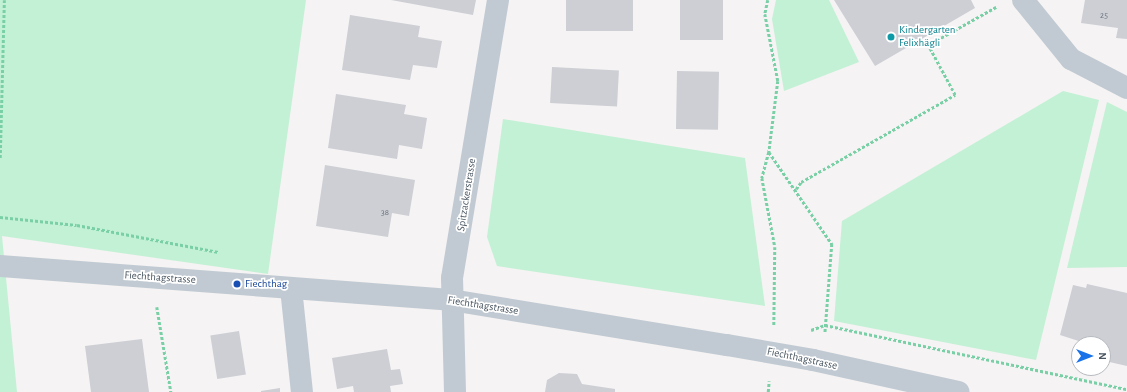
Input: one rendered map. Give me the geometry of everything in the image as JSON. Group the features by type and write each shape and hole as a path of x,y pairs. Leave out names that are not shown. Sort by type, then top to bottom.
{"street":[{"name":"Spitzackerstrasse","path":"455,392 451,300 498,0"},
{"path":"1012,2 1071,59 1127,88"},
{"name":"Fiechthagstrasse","path":"0,266 451,300 727,345 819,362 959,392"},
{"path":"291,288 302,392"}],"path":[{"path":"0,158 4,0"},
{"path":"768,0 765,14 778,81 769,152 762,178 774,247 773,332"},
{"path":"796,189 801,182 955,95 928,45 1012,2"},
{"path":"769,152 796,189 832,244 825,325 819,362"},
{"path":"152,277 171,392"},
{"path":"807,331 825,325 1127,389"},
{"path":"768,392 769,377"}],"green space":[{"path":"0,0 306,0 268,274 2,236 17,392 0,392"},
{"path":"776,0 829,0 859,62 784,91 772,19"},
{"path":"1063,91 1099,100 1036,360 834,321 842,221"},
{"path":"1107,102 1127,112 1127,267 1067,268"},
{"path":"503,119 745,158 765,306 497,266 487,237"}],"building":[{"path":"391,0 476,0 473,15"},
{"path":"566,0 633,0 633,31 566,31"},
{"path":"680,0 723,0 723,40 680,40"},
{"name":"Kindergarten Felixhägli","path":"834,0 971,0 975,8 875,66"},
{"path":"1085,0 1127,0 1127,39 1116,38 1118,28 1081,23"},
{"path":"350,15 420,26 418,37 442,41 437,68 413,65 410,80 342,70"},
{"path":"552,67 619,71 617,106 550,103"},
{"path":"677,71 719,72 718,130 676,129"},
{"path":"336,94 406,105 404,114 427,118 422,149 399,145 397,159 328,148"},
{"path":"325,165 415,180 409,216 392,213 388,237 316,226"},
{"path":"1087,284 1127,293 1127,366 1111,362 1111,336 1071,336 1071,339 1060,335 1073,285 1086,288"},
{"path":"239,331 246,374 217,379 210,336"},
{"path":"142,339 149,392 91,392 85,346"},
{"path":"387,349 391,370 400,369 403,384 390,386 391,392 354,392 353,386 337,389 332,358"},
{"path":"559,373 577,374 582,384 615,389 615,392 545,392 547,380"},
{"path":"280,388 280,392 261,392 261,391"}],"place":[{"name":"Kindergarten Felixhägli","path":"891,37"},
{"name":"Fiechthag","path":"237,284"}]}
